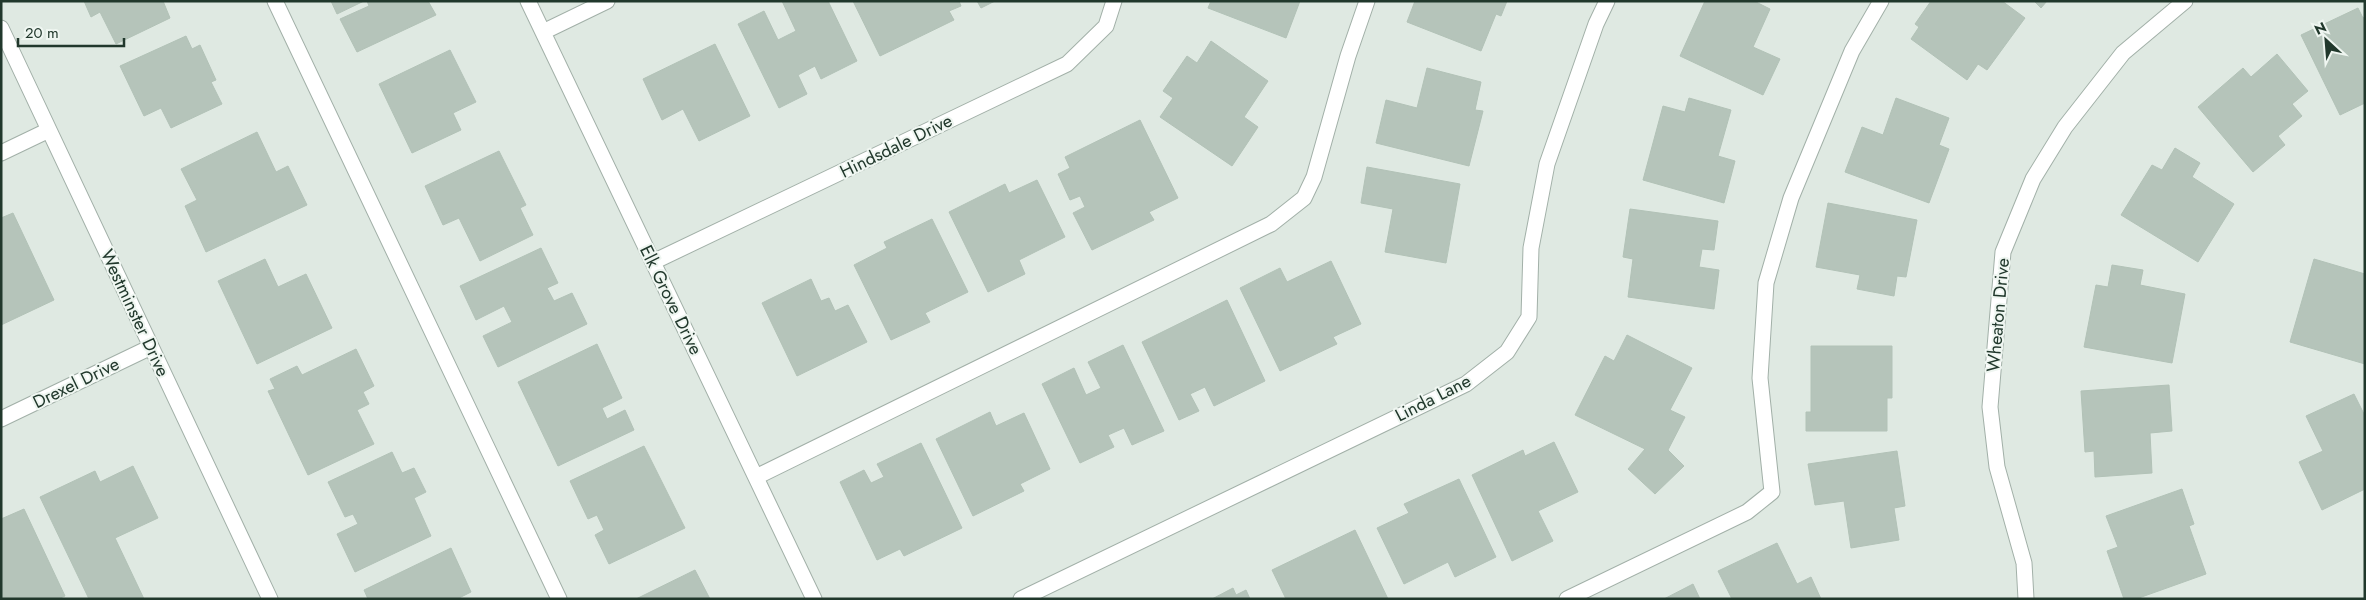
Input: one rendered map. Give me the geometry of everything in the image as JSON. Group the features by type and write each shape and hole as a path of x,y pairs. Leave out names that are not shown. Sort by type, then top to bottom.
{"street":[{"path":"275,1 560,599"},
{"name":"Elk Grove Drive","path":"528,1 814,599"},
{"path":"543,32 607,1"},
{"name":"Hindsdale Drive","path":"653,262 1067,64 1106,26 1114,1"},
{"path":"756,477 1271,224 1304,198 1314,177 1348,56 1367,1"},
{"name":"Linda Lane","path":"1021,599 1466,384 1507,352 1529,317 1531,248 1547,164 1596,24 1607,1"},
{"path":"1567,599 1747,512 1772,492 1760,378 1766,283 1791,198 1852,51 1881,1"},
{"name":"Wheaton Drive","path":"2026,599 2024,563 1997,467 1990,407 2003,252 2033,180 2065,127 2123,53 2185,1"},
{"name":"Westminster Drive","path":"1,28 270,599"},
{"path":"1,153 49,130"},
{"name":"Drexel Drive","path":"1,419 151,347"}],"building":[{"path":"84,1 163,1 170,18 116,44 100,12 91,17"},
{"path":"331,1 364,1 337,14"},
{"path":"367,1 428,1 436,15 357,52 340,19 369,6"},
{"path":"782,1 828,1 857,61 821,79 815,66 798,75 807,94 779,108 738,24 764,11 778,40 796,31"},
{"path":"853,1 959,1 961,6 949,11 954,20 880,56"},
{"path":"977,1 995,1 981,8"},
{"path":"1211,1 1300,1 1286,38 1208,8"},
{"path":"1415,1 1507,1 1501,16 1496,14 1481,51 1407,22"},
{"path":"1705,1 1754,1 1770,9 1753,47 1780,59 1763,95 1680,56"},
{"path":"1931,1 2002,1 2025,18 1987,70 1978,64 1967,80 1911,39 1919,27 1915,24"},
{"path":"2034,1 2047,1 2041,8"},
{"path":"2358,8 2363,18 2365,17 2365,103 2340,115 2301,35"},
{"path":"186,36 192,49 200,45 216,80 211,82 222,104 171,128 161,108 144,116 120,66"},
{"path":"1211,41 1268,81 1244,117 1258,127 1232,166 1160,117 1173,98 1163,91 1187,56 1197,63"},
{"path":"715,44 750,116 699,141 683,109 662,120 643,79"},
{"path":"450,50 476,102 453,113 461,130 412,153 379,84"},
{"path":"2277,54 2308,91 2292,104 2302,116 2278,136 2285,145 2253,172 2198,107 2243,68 2251,77"},
{"path":"1427,68 1481,82 1475,110 1483,111 1469,166 1376,143 1386,100 1417,108"},
{"path":"1689,98 1731,110 1718,156 1735,161 1724,203 1643,180 1663,106 1685,112"},
{"path":"1896,98 1949,118 1939,145 1949,149 1929,203 1845,172 1862,127 1883,135"},
{"path":"1140,120 1178,198 1149,212 1154,220 1092,250 1073,213 1085,207 1080,196 1070,200 1058,174 1070,168 1065,157"},
{"path":"257,132 276,172 288,166 307,205 206,252 185,206 197,200 181,169"},
{"path":"2175,148 2200,163 2192,177 2234,204 2198,262 2121,215 2152,165 2162,170"},
{"path":"499,151 526,205 520,208 533,235 480,261 459,218 443,225 425,186"},
{"path":"1367,167 1460,184 1446,263 1385,252 1393,209 1361,203"},
{"path":"1037,180 1065,237 1019,260 1025,274 988,292 949,212 1005,184 1009,193"},
{"path":"1828,203 1917,220 1906,277 1897,276 1894,296 1857,289 1860,275 1816,267"},
{"path":"1630,209 1718,221 1714,250 1702,249 1699,267 1719,270 1714,309 1628,297 1633,259 1623,257"},
{"path":"13,213 54,300 1,325 1,218"},
{"path":"932,219 968,292 925,313 930,322 891,340 854,265 887,248 884,242"},
{"path":"541,248 558,283 547,288 554,301 572,293 587,324 498,367 483,336 512,322 504,306 476,320 460,286"},
{"path":"265,259 278,287 306,274 332,328 257,364 218,281"},
{"path":"2314,259 2365,274 2365,364 2290,342"},
{"path":"1331,261 1361,324 1333,337 1337,344 1280,371 1240,288 1280,268 1287,282"},
{"path":"2112,265 2143,270 2140,285 2185,294 2172,363 2084,347 2096,285 2108,287"},
{"path":"811,279 821,301 829,298 835,311 848,305 867,342 797,376 762,303"},
{"path":"1227,300 1265,381 1214,406 1205,387 1190,394 1199,411 1179,420 1142,342"},
{"path":"1627,335 1692,368 1670,410 1685,417 1668,450 1684,466 1655,494 1628,469 1645,449 1575,415 1605,356 1614,361"},
{"path":"597,344 622,398 602,408 607,419 625,410 634,430 558,466 518,382"},
{"path":"1123,345 1164,431 1132,445 1124,428 1108,435 1114,447 1080,463 1042,384 1074,368 1086,395 1101,388 1088,362"},
{"path":"1811,346 1892,346 1892,398 1887,398 1887,431 1806,431 1806,412 1811,412"},
{"path":"356,349 374,386 363,392 369,404 357,410 374,444 308,475 268,391 275,389 270,379 297,366 302,375"},
{"path":"2169,385 2172,431 2150,433 2152,473 2095,477 2094,451 2085,452 2081,391"},
{"path":"2354,394 2365,416 2365,489 2322,510 2299,462 2323,451 2306,416"},
{"path":"990,412 996,426 1024,413 1050,469 1020,484 1024,491 973,516 936,439"},
{"path":"1554,442 1578,492 1538,511 1553,541 1512,561 1472,475 1523,450 1525,456"},
{"path":"921,443 962,528 904,556 900,549 877,560 840,482 864,470 871,483 884,477 877,464"},
{"path":"644,446 685,528 609,564 595,535 604,530 597,515 588,519 570,481"},
{"path":"1897,451 1905,506 1894,508 1899,540 1851,548 1844,501 1815,505 1808,464"},
{"path":"392,452 402,473 414,468 426,492 414,498 431,536 355,572 337,534 358,524 353,514 345,517 328,482"},
{"path":"133,466 158,518 115,538 144,599 89,599 40,497 95,471 100,482"},
{"path":"1459,479 1496,557 1455,577 1448,562 1404,584 1377,528 1409,513 1404,504"},
{"path":"2182,489 2194,524 2189,526 2206,574 2136,599 2124,599 2107,551 2118,547 2106,516"},
{"path":"24,509 65,596 58,599 1,599 1,519"},
{"path":"1355,530 1388,599 1286,599 1272,570"},
{"path":"1777,543 1797,584 1811,577 1821,599 1732,599 1718,571"},
{"path":"451,548 471,592 457,599 368,599 364,590"},
{"path":"695,570 710,599 636,599"},
{"path":"1693,584 1700,599 1664,599"},
{"path":"1233,588 1236,595 1246,590 1250,599 1212,599"}]}
